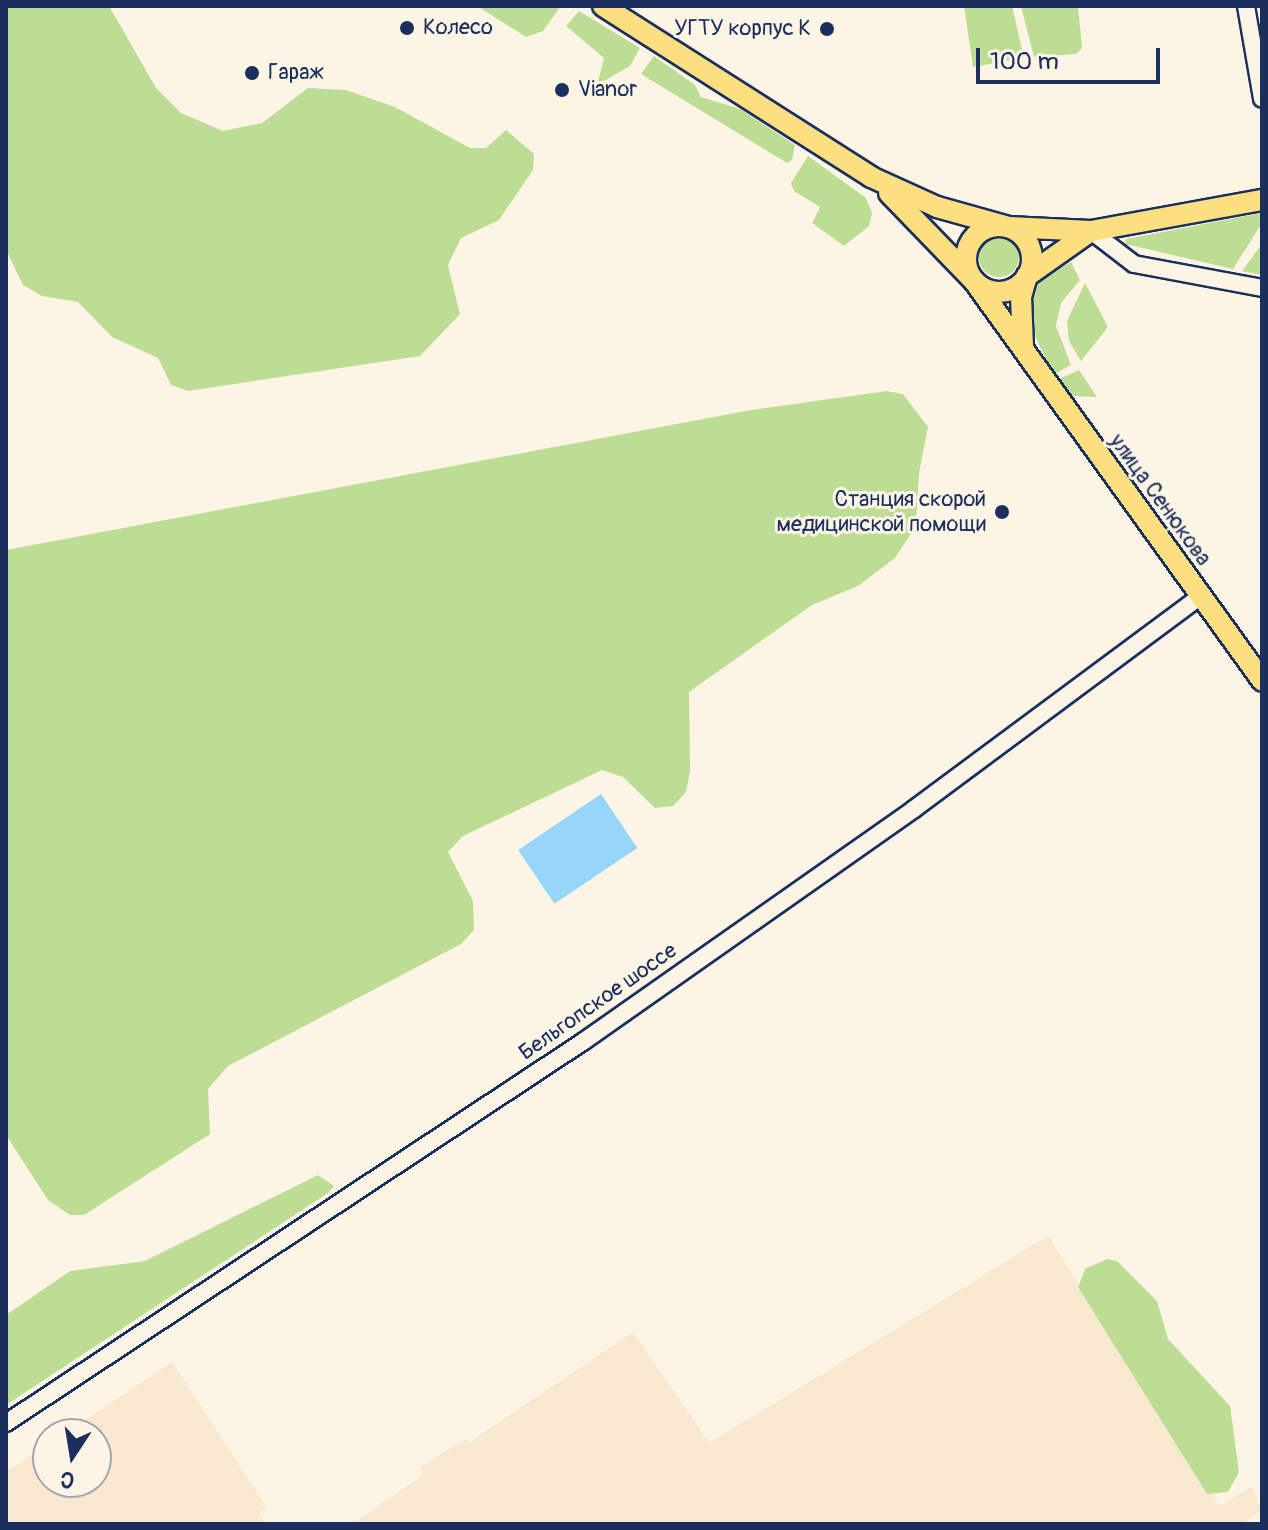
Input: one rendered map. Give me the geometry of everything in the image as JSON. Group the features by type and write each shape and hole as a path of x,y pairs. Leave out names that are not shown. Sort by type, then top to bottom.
{"main road":[{"name":"улица Сенюкова","path":"603,6 871,177 937,207 1009,227"},
{"name":"улица Сенюкова","path":"871,177 974,281 1262,681"},
{"path":"1091,231 1004,292 974,281 966,261 971,241 987,228 1091,231 1262,200"},
{"path":"1009,227 1031,250 1021,297 1023,346"}],"street":[{"path":"1246,6 1262,99"},
{"path":"1091,231 1134,264 1262,288"},
{"name":"Бельгопское шоссе","path":"6,1423 584,1041 914,809 1201,596"}],"shaded area":[{"path":"1048,1236 1220,1506 1251,1487 1262,1511 1241,1524 352,1524 423,1475 419,1468 465,1439 468,1443 633,1332 709,1443"},
{"path":"172,1362 267,1508 259,1513 265,1524 6,1524 6,1472 32,1455 32,1498 112,1498 112,1418 88,1418"}],"green space":[{"path":"6,6 109,6 156,88 181,113 223,131 262,123 308,88 346,90 395,107 470,148 486,148 506,130 534,154 533,170 499,220 461,238 448,265 460,314 420,356 188,391 171,385 158,358 112,337 78,302 42,296 23,285 7,252"},
{"path":"477,6 561,6 543,31 526,37"},
{"path":"964,6 1012,6 1024,58 973,67"},
{"path":"1021,6 1078,6 1082,48 1076,54 1034,57"},
{"path":"579,11 640,48 630,66 597,85 604,58 566,26"},
{"path":"654,56 695,85 701,97 740,109 795,145 792,160 787,163 641,74"},
{"path":"808,156 866,198 872,213 869,226 844,246 812,223 820,207 794,191 791,183"},
{"path":"1262,213 1262,223 1233,269 1125,244 1126,239"},
{"path":"999,237 1013,243 1019,257 1013,271 999,277 985,271 979,257 985,243"},
{"path":"1262,244 1262,275 1242,271"},
{"path":"1071,262 1080,280 1061,303 1056,326 1071,365 1053,375 1036,338 1032,304 1039,282"},
{"path":"1085,283 1108,327 1081,361 1069,341 1067,321"},
{"path":"1079,370 1097,397 1072,396 1059,379"},
{"path":"887,391 903,394 928,427 919,473 916,526 895,558 858,586 812,605 689,692 690,771 686,792 673,806 655,808 623,777 602,770 463,836 448,852 473,901 474,930 461,944 228,1066 208,1089 210,1134 84,1215 70,1215 48,1200 6,1135 6,550 751,410"},
{"path":"318,1175 334,1186 328,1193 6,1405 6,1315 70,1271 145,1261"},
{"path":"1107,1259 1117,1261 1157,1301 1168,1339 1230,1406 1239,1472 1228,1492 1207,1494 1078,1287 1085,1269"}],"water":[{"path":"601,794 637,848 554,904 518,850"}],"place":[{"name":"Колесо","path":"407,28"},
{"name":"УГТУ корпус К","path":"827,29"},
{"name":"Гараж","path":"252,73"},
{"name":"Vianor","path":"562,90"},
{"name":"Станция скорой медицинской помощи","path":"1002,512"}]}
